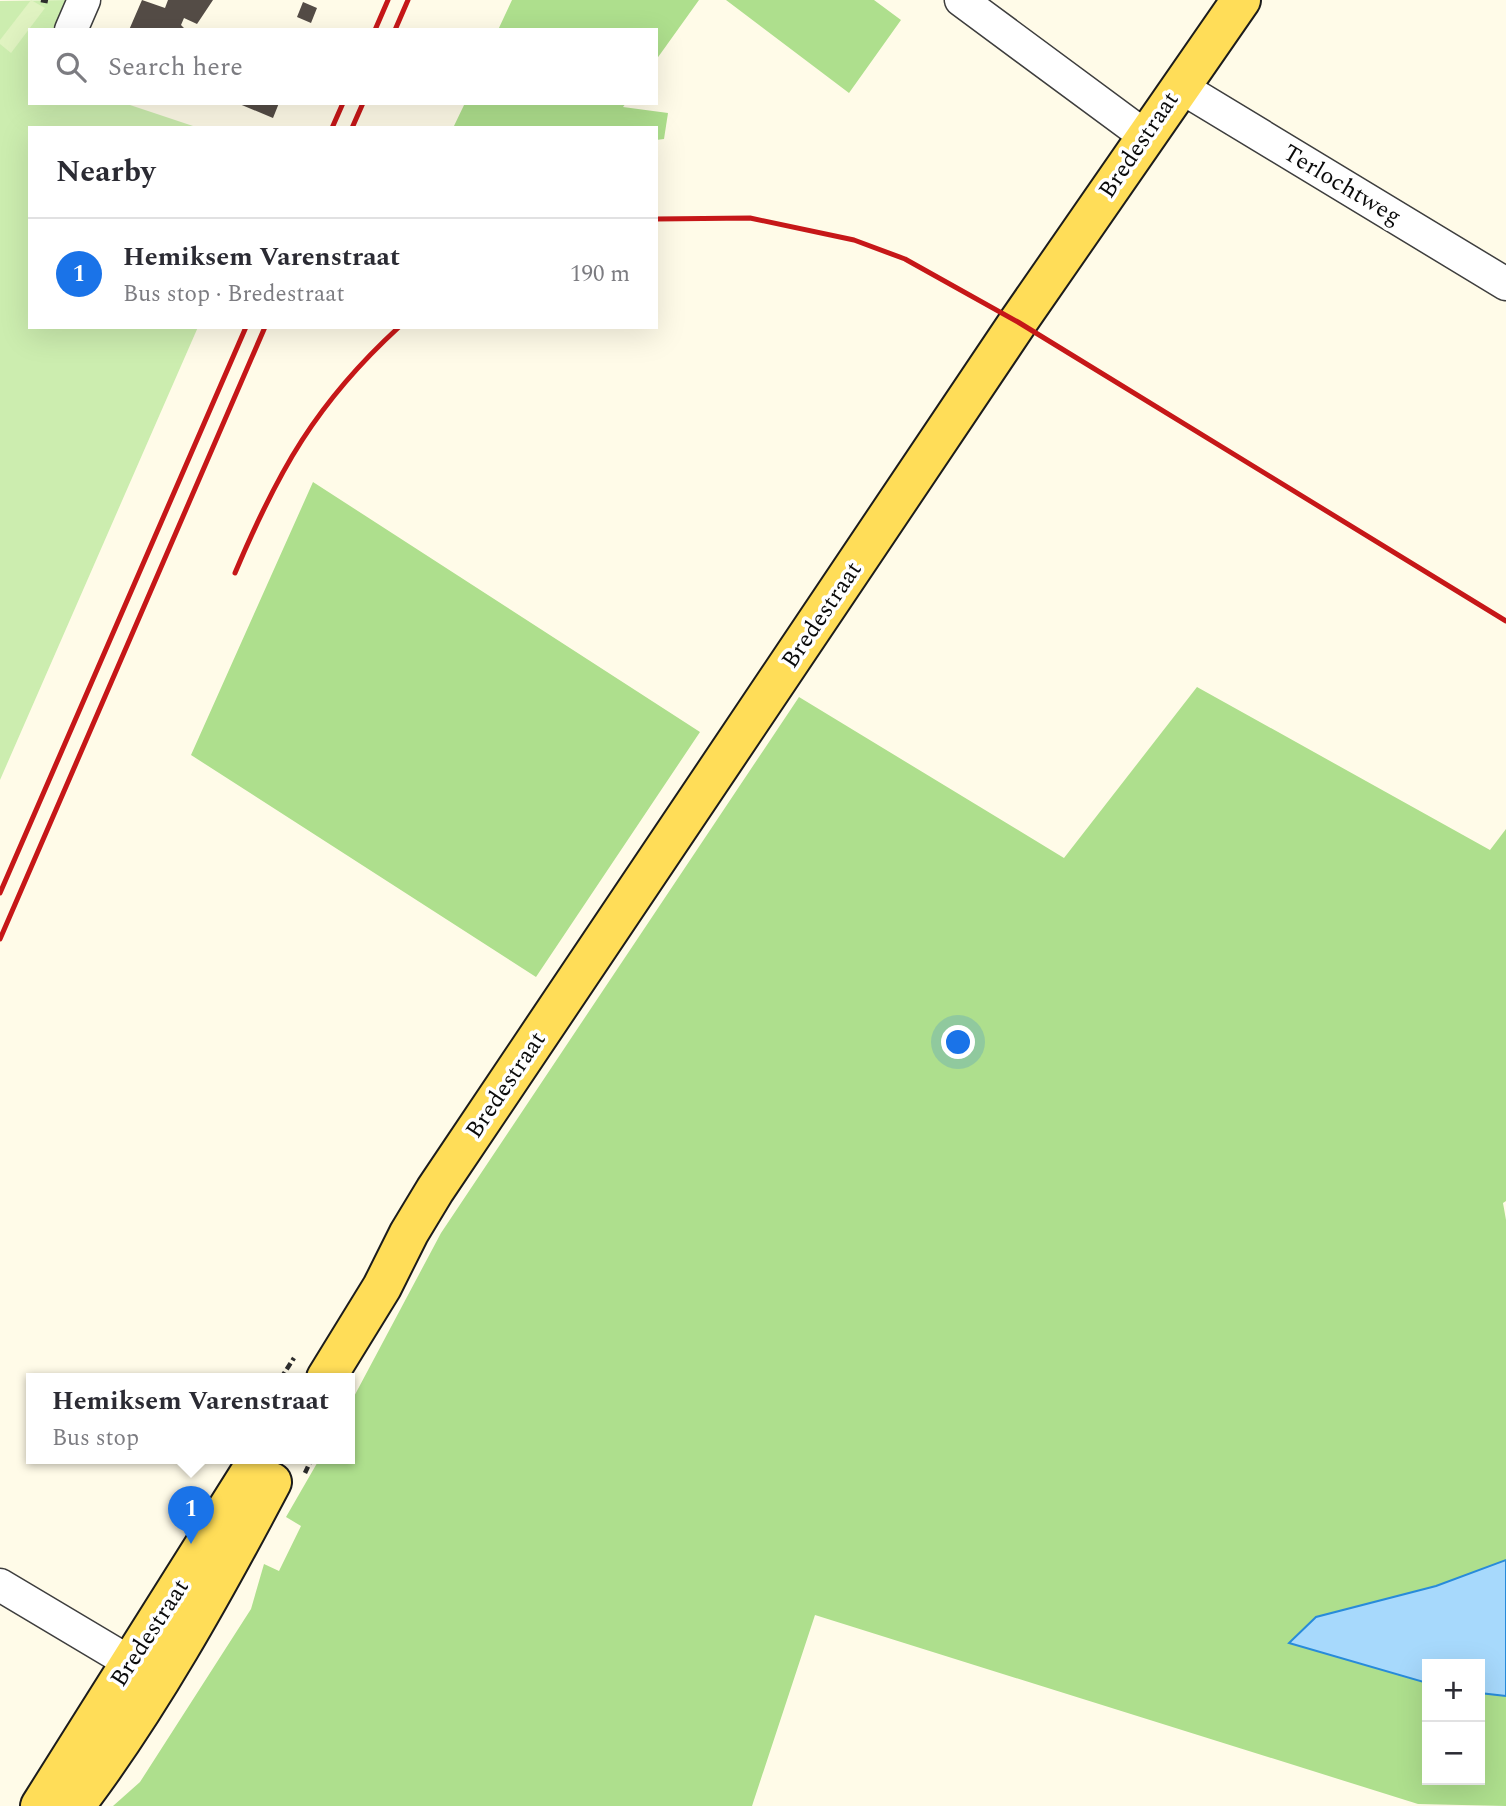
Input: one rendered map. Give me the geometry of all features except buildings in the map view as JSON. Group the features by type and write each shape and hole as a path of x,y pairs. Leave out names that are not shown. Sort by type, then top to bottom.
{"main road":[{"name":"Bredestraat","path":"311,1373 371,1280 409,1233 1145,136 1241,0"},
{"name":"Bredestraat","path":"329,1373 382,1287 409,1233"},
{"name":"Bredestraat","path":"40,1806 255,1464"},
{"name":"Bredestraat","path":"75,1806 101,1773 203,1608 281,1464"}],"street":[{"path":"72,28 84,0"},
{"path":"961,0 1145,136"},
{"name":"Terlochtweg","path":"1179,86 1506,284"},
{"path":"0,1585 131,1663"}],"green space":[{"path":"31,0 45,8 11,53 0,44 0,40"},
{"path":"69,0 58,28 28,28 28,105 130,105 193,126 28,126 28,329 197,329 0,780 0,1"},
{"path":"512,0 699,0 658,57 658,28 499,28"},
{"path":"726,0 874,0 901,20 849,93"},
{"path":"464,105 624,105 623,107 668,113 664,139 658,140 658,126 454,126"},
{"path":"313,482 700,732 536,977 191,755"},
{"path":"1197,687 1490,850 1506,829 1506,1201 1503,1203 1506,1220 1506,1560 1290,1643 1422,1682 1422,1785 1485,1785 1485,1694 1506,1696 1506,1806 1418,1804 815,1615 752,1806 113,1806 140,1782 251,1609 264,1564 279,1571 301,1526 286,1517 317,1464 355,1464 355,1395 441,1233 799,697 1064,858"}],"water":[{"path":"1506,1560 1506,1696 1485,1694 1485,1659 1422,1659 1422,1682 1289,1643 1316,1617 1436,1586"}],"railway":[{"path":"376,28 388,0"},
{"path":"396,28 408,0"},
{"path":"333,126 342,105"},
{"path":"353,126 362,105"},
{"path":"658,219 750,218 854,240 905,259 1018,322 1506,621"},
{"path":"0,893 245,329"},
{"path":"0,939 264,329"},
{"path":"235,573 267,502 302,440 344,383 397,329"}],"place":[{"name":"Hemiksem Varenstraat","path":"191,1544"}]}
